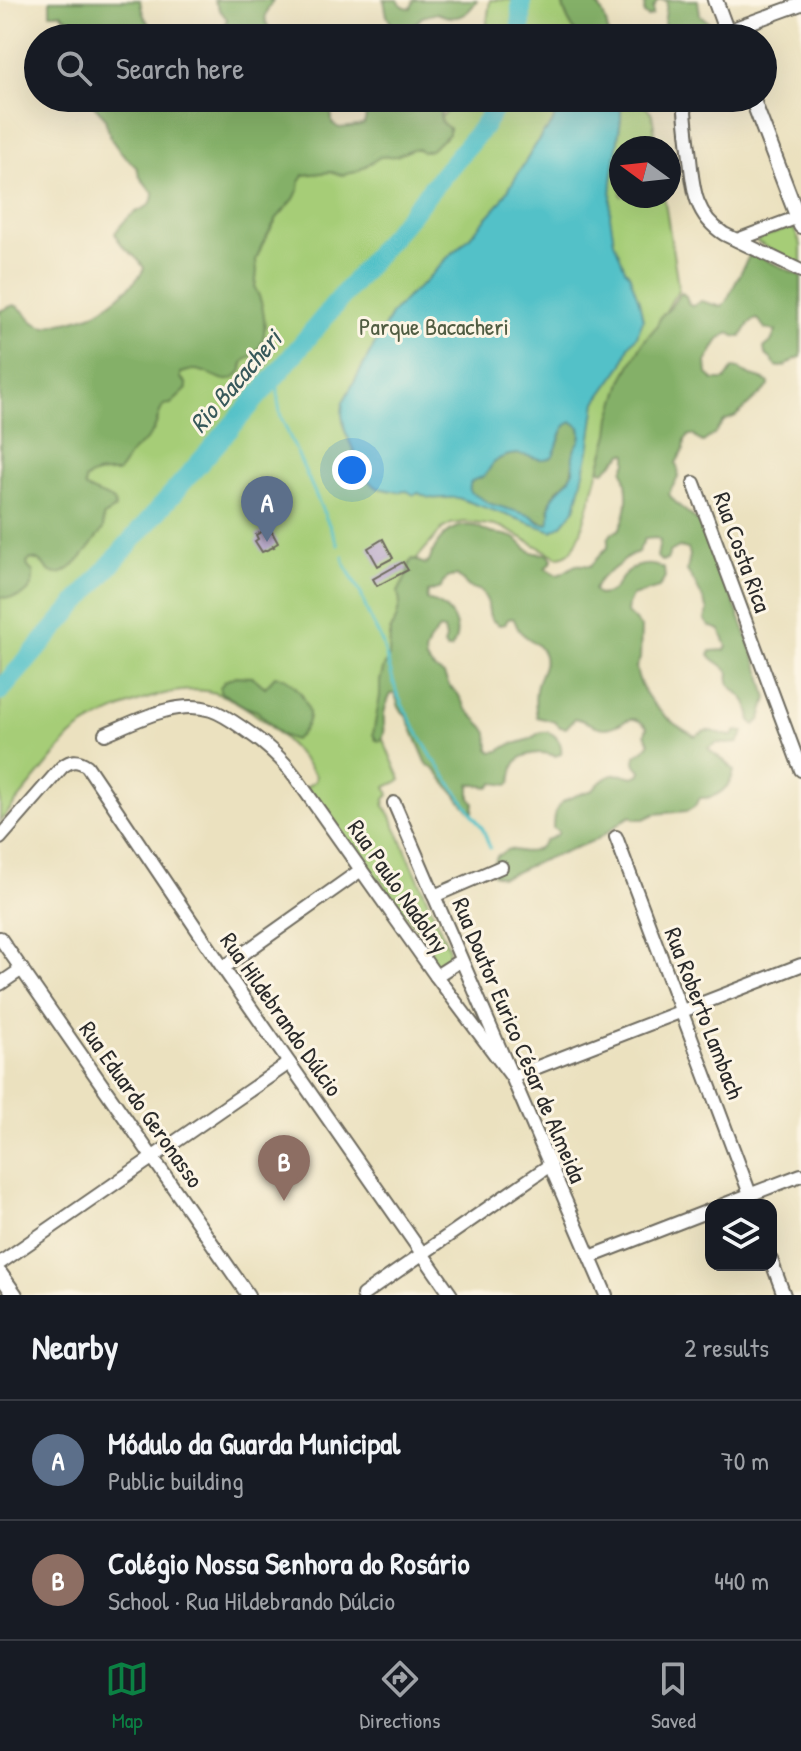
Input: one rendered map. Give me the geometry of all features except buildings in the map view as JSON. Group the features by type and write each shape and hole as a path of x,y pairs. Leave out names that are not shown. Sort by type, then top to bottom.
{"main road":[{"path":"715,0 721,24"},
{"path":"758,112 800,220"},
{"path":"0,1274 15,1295"}],"street":[{"path":"753,24 801,4"},
{"path":"686,112 696,198 706,219 737,240 801,271"},
{"path":"737,240 800,220"},
{"name":"Rua Costa Rica","path":"694,483 801,770"},
{"name":"Rua Paulo Nadolny","path":"105,734 161,713 199,707 225,717 255,736 280,758 512,1077"},
{"name":"Rua Hildebrando Dúlcio","path":"0,838 50,779 69,762 76,761 87,766 223,968 451,1295"},
{"name":"Rua Doutor Eurico César de Almeida","path":"394,803 606,1295"},
{"name":"Rua Roberto Lambach","path":"616,837 751,1199"},
{"path":"434,896 501,867"},
{"path":"223,968 361,870"},
{"name":"Rua Eduardo Geronasso","path":"0,938 248,1295"},
{"path":"436,976 461,960"},
{"path":"512,1077 801,965"},
{"path":"0,984 22,969"},
{"path":"0,1263 289,1063"},
{"path":"363,1295 550,1165"},
{"path":"753,1199 801,1175"},
{"path":"590,1257 705,1212"},
{"path":"775,1271 784,1295"}],"green space":[{"path":"50,0 140,0 150,24 73,24 61,13 50,13"},
{"path":"214,0 273,0 265,19 266,24 225,24 227,19"},
{"path":"384,0 398,0 403,6 411,8 414,0 477,0 469,11 460,16 449,17 437,13 422,17 415,24 392,24"},
{"path":"490,0 581,0 594,24 487,24"},
{"path":"562,0 593,0 606,24 570,24"},
{"path":"645,0 658,0 653,15 648,17 644,14"},
{"path":"665,0 698,0 700,15 710,24 664,24"},
{"path":"100,112 331,112 332,123 339,128 364,124 366,117 362,112 441,112 442,123 449,128 449,134 430,150 412,149 397,156 380,157 356,172 304,175 294,199 277,218 256,260 255,288 261,302 264,328 257,351 231,380 201,371 181,373 187,389 171,404 164,405 152,433 131,453 121,469 117,473 96,474 85,480 85,487 114,501 115,508 103,517 103,529 88,550 73,566 57,574 31,559 27,563 33,572 33,579 28,590 13,598 0,597 0,311 14,305 40,326 46,327 80,318 112,301 136,280 144,268 115,233 130,216 150,203 153,193 137,168 111,139"},
{"name":"Parque Bacacheri","path":"446,112 652,114 655,136 609,136 609,208 666,208 679,291 618,403 575,545 570,552 557,557 502,527 466,522 442,529 416,561 385,696 381,735 401,780 386,787 389,795 384,806 449,949 449,960 442,966 432,964 424,955 431,950 379,878 372,882 306,787 315,781 316,776 306,763 268,724 222,695 195,690 163,694 88,724 69,738 0,822 0,500 307,169 440,118"},
{"path":"789,228 794,229 801,245 801,266 757,242"},
{"path":"753,254 801,276 801,357 783,367 776,366 765,354 764,348 776,331 765,329 756,319 741,337 731,333 719,341 706,362 707,374 714,380 725,380 733,368 740,369 769,383 769,386 736,416 724,421 703,442 689,435 676,463 678,477 669,494 699,523 715,554 760,671 767,698 761,719 755,725 751,722 747,704 731,686 729,673 709,655 711,651 725,650 727,646 720,630 709,626 705,620 708,610 687,571 688,549 679,547 670,552 667,560 661,561 657,557 660,541 656,538 645,539 638,552 604,576 594,590 598,595 610,592 627,572 636,567 650,565 664,569 665,578 659,588 632,596 628,605 627,613 641,627 640,659 636,667 639,678 657,708 695,736 704,731 732,736 736,731 744,732 738,743 717,743 708,748 734,771 730,782 722,791 700,798 687,811 654,814 644,819 631,816 593,841 511,874 501,877 493,874 491,868 497,856 509,849 534,850 558,834 553,828 554,818 564,801 593,790 611,776 621,774 634,777 640,774 635,757 650,743 645,734 647,727 630,719 601,728 575,718 566,728 537,717 536,688 545,661 543,653 522,633 513,618 500,625 492,620 481,591 469,587 457,576 449,578 441,588 428,592 427,600 442,607 453,618 455,641 451,649 447,649 444,630 439,629 429,642 426,660 444,675 466,709 484,727 492,752 542,732 554,735 561,750 561,754 555,756 545,753 519,759 509,785 494,783 489,787 470,784 470,798 474,803 471,813 426,762 395,694 391,694 386,706 383,738 376,740 373,734 380,681 389,656 390,630 400,603 398,592 410,562 413,559 425,564 429,562 435,547 445,535 465,526 510,536 530,551 548,554 552,559 545,568 557,575 575,566 590,566 608,548 608,539 619,530 626,508 623,470 627,454 624,453 604,471 600,470 623,379 643,342 678,296 682,293 689,305 693,306 701,301 722,307 749,256"},
{"path":"573,421 580,427 581,440 575,448 571,477 556,491 551,501 549,524 489,503 470,492 471,481 485,475 492,464 503,457 522,454 541,459 557,444 563,428"},
{"path":"235,676 253,677 265,687 275,676 292,683 305,700 309,712 307,724 300,735 294,740 281,735 257,711 220,692 225,681"}],"water":[{"path":"555,112 621,112 619,136 609,136 609,208 614,241 639,301 643,320 623,364 596,402 589,451 575,509 562,525 552,531 458,498 433,498 419,493 414,495 407,491 378,488 366,479 345,431 342,415 343,402 392,313 500,203 550,126","holes":["573,422 580,427 580,440 573,456 573,472 552,500 549,524 491,504 470,492 471,481 485,475 493,463 506,456 552,457 568,424"]}],"waterway":[{"name":"Rio Bacacheri","path":"521,0 521,24"},
{"name":"Rio Bacacheri","path":"0,691 278,373 492,112"},
{"path":"278,373 281,417 338,545"},
{"path":"343,557 382,642 404,708 432,757 483,829 490,848"}],"place":[{"name":"Módulo da Guarda Municipal","path":"267,542"},
{"name":"Colégio Nossa Senhora do Rosário","path":"284,1201"}]}
